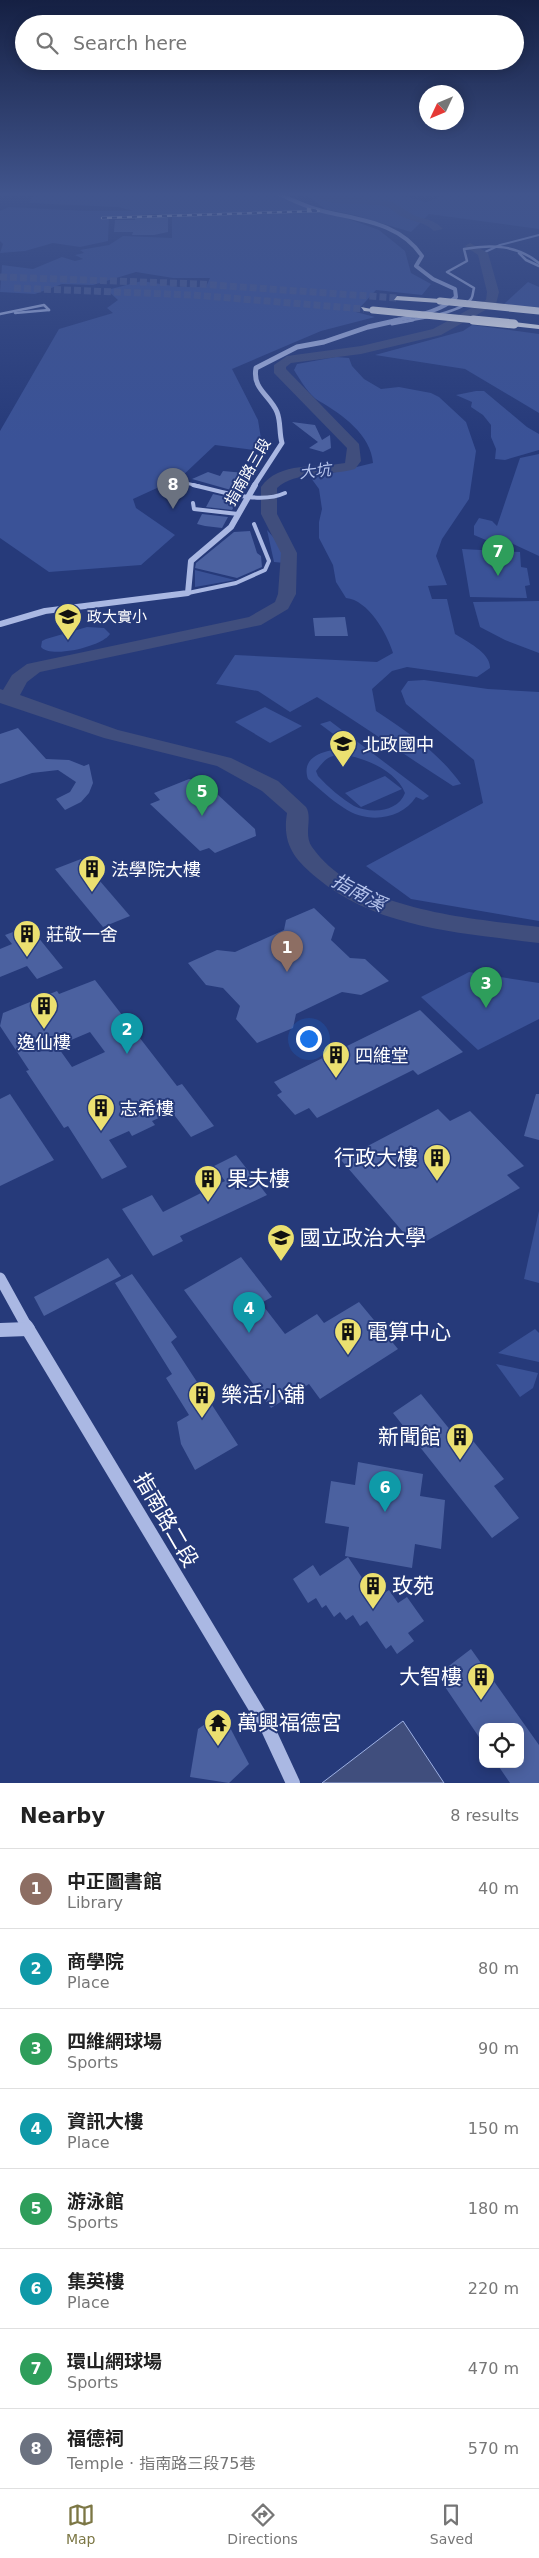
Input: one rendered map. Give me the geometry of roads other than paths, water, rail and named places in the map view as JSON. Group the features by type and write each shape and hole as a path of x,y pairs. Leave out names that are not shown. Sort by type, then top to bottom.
{"highway":[{"path":"397,298 539,312"},
{"path":"364,309 539,327"}],"street":[{"name":"指南路三段","path":"188,593 192,560 225,534 282,443 277,412 254,383 253,376 256,368 297,347 324,342 359,330 420,315 455,299 455,289 429,276"},
{"path":"359,330 426,318 464,306 471,300 474,288 454,276"},
{"path":"44,305 50,310 0,314 44,305"},
{"path":"172,480 247,497 276,498 286,493"},
{"path":"193,503 194,509 238,514"},
{"path":"0,624 45,611 188,593 236,583 265,570 269,561 254,524"},
{"name":"指南路二段","path":"0,1278 28,1329 268,1729 293,1783"},
{"path":"0,1330 28,1329"}],"waterway":[{"name":"大坑","path":"9,698 19,679 34,668 255,621 282,605 287,594 289,553 269,514 269,487 283,476 294,472 326,471 350,466 354,461 354,447 308,402 279,370 280,365 287,360 361,350 437,332 492,302 493,292 489,276"},
{"path":"0,695 9,698"},
{"name":"指南溪","path":"9,698 111,734 224,762 270,786 298,812 296,836 308,857 340,885 365,899 393,910 421,917 539,935"}],"tunnel":[{"path":"0,277 199,284 397,298"},
{"path":"14,288 193,295 364,309"}],"place":[{"name":"福德祠","path":"173,509"},
{"name":"環山網球場","path":"498,576"},
{"name":"政大實小","path":"68,641"},
{"name":"北政國中","path":"343,768"},
{"name":"游泳館","path":"202,816"},
{"name":"法學院大樓","path":"92,893"},
{"name":"莊敬一舍","path":"27,958"},
{"name":"中正圖書館","path":"287,972"},
{"name":"四維網球場","path":"486,1008"},
{"name":"逸仙樓","path":"44,1030"},
{"name":"商學院","path":"127,1054"},
{"name":"四維堂","path":"336,1079"},
{"name":"志希樓","path":"101,1132"},
{"name":"行政大樓","path":"437,1182"},
{"name":"果夫樓","path":"208,1203"},
{"name":"國立政治大學","path":"281,1262"},
{"name":"資訊大樓","path":"249,1333"},
{"name":"電算中心","path":"348,1356"},
{"name":"樂活小舖","path":"202,1419"},
{"name":"新聞館","path":"460,1461"},
{"name":"集英樓","path":"385,1512"},
{"name":"玫苑","path":"373,1610"},
{"name":"大智樓","path":"481,1701"},
{"name":"萬興福德宮","path":"218,1747"}]}
